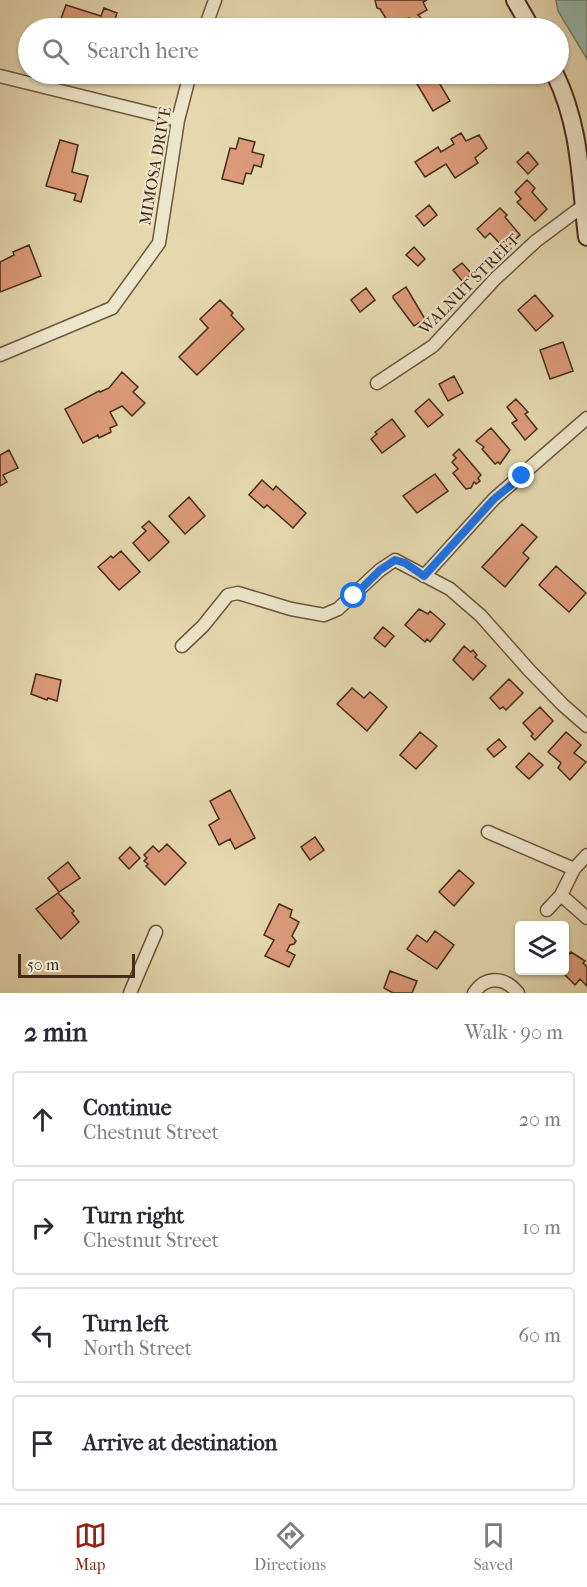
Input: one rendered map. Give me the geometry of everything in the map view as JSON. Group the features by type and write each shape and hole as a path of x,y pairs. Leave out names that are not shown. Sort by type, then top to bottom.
{"street":[{"path":"209,18 215,0"},
{"path":"515,0 525,18"},
{"path":"0,76 18,80"},
{"path":"32,84 178,120"},
{"name":"MIMOSA DRIVE","path":"0,355 112,308 159,243 178,120 187,84"},
{"path":"559,84 571,113 580,157 587,237"},
{"name":"WALNUT STREET","path":"377,383 434,346 495,279 536,242 584,206"},
{"path":"424,576 494,499 587,418"},
{"path":"182,646 203,626 228,595 238,593 291,609 324,615 338,609 380,570 395,560 405,563 424,576 450,588 481,616 529,670 587,726"},
{"path":"488,832 574,869"},
{"path":"547,910 561,895 574,869 587,855"},
{"path":"561,895 587,918"},
{"path":"130,993 156,932"},
{"path":"474,993 478,986 491,979 505,981 518,993"}],"water":[{"path":"556,0 587,0 587,59 569,29 569,18 562,18"}],"building":[{"path":"375,0 427,0 423,2 427,10 418,15 421,18 386,18 377,8"},
{"path":"66,5 101,16 104,8 117,13 115,18 61,18"},
{"path":"417,84 440,84 450,101 433,111"},
{"path":"461,133 466,141 479,135 487,148 475,158 478,163 455,178 446,164 425,177 415,162 438,147 441,152 454,144 451,139"},
{"path":"239,138 255,142 252,152 264,155 261,167 254,165 251,174 246,173 243,184 222,179 230,148 236,149"},
{"path":"60,140 78,145 72,172 88,176 81,202 74,200 76,194 46,186"},
{"path":"528,152 538,164 528,174 517,162"},
{"path":"527,180 535,188 532,192 547,209 535,221 517,202 521,199 515,192"},
{"path":"429,205 437,215 424,226 416,216"},
{"path":"500,208 520,235 505,249 490,233 485,238 477,229"},
{"path":"29,245 41,276 0,292 0,262 14,255 13,252"},
{"path":"414,247 425,259 418,266 406,255"},
{"path":"462,263 472,274 463,282 453,270"},
{"path":"406,287 425,319 414,326 393,298"},
{"path":"366,288 375,300 360,312 351,300"},
{"path":"535,295 553,316 536,331 518,310"},
{"path":"220,300 244,329 197,375 179,357 208,328 200,319"},
{"path":"563,342 573,371 550,379 540,350"},
{"path":"122,372 138,387 133,392 145,403 132,416 122,406 110,412 117,425 110,428 111,432 99,438 98,435 83,443 65,409 109,388"},
{"path":"454,376 463,393 448,401 439,384"},
{"path":"429,399 443,415 428,427 415,411"},
{"path":"516,399 528,412 525,414 537,429 525,440 512,423 517,420 507,407"},
{"path":"392,419 405,436 382,453 371,439 377,434 375,432"},
{"path":"491,428 510,450 500,464 498,462 495,464 482,449 484,447 476,441"},
{"path":"459,449 481,475 478,478 480,481 476,484 474,482 471,488 466,489 453,473 458,469 452,462 456,458 453,455"},
{"path":"9,450 18,468 3,475 7,482 0,486 0,455"},
{"path":"435,474 448,491 417,513 403,496"},
{"path":"262,480 273,490 276,486 306,513 293,528 267,505 264,508 249,495"},
{"path":"189,497 205,516 185,534 169,516"},
{"path":"149,521 169,542 149,561 133,543 146,531 142,527"},
{"path":"522,524 537,537 523,553 529,558 505,587 482,567"},
{"path":"121,551 140,572 119,590 98,567"},
{"path":"556,566 586,593 569,612 539,585"},
{"path":"419,609 428,614 430,611 445,624 430,642 427,639 425,642 405,625"},
{"path":"383,627 394,636 385,647 374,638"},
{"path":"464,646 471,652 473,650 477,655 475,657 486,666 473,680 453,660"},
{"path":"36,674 61,680 57,701 31,694"},
{"path":"509,679 523,693 506,710 503,707 500,709 490,698"},
{"path":"352,688 364,698 370,692 387,707 367,731 337,704"},
{"path":"540,707 553,721 535,740 531,736 533,734 523,723"},
{"path":"420,732 437,746 416,769 400,755"},
{"path":"566,732 581,745 574,753 586,762 570,780 558,768 561,763 548,752"},
{"path":"499,739 506,747 494,757 487,749"},
{"path":"529,753 543,765 529,779 516,767"},
{"path":"230,790 255,838 235,849 230,839 219,845 209,825 219,819 210,801"},
{"path":"315,837 324,850 310,860 301,847"},
{"path":"167,844 186,863 165,885 146,866 148,864 144,861 147,858 144,855 153,846 159,852"},
{"path":"130,847 140,858 129,869 119,858"},
{"path":"68,862 80,878 59,892 48,878"},
{"path":"459,870 474,883 454,906 439,892"},
{"path":"58,893 74,911 72,913 79,922 61,939 36,909"},
{"path":"279,904 292,910 290,917 299,922 292,936 296,941 287,951 295,955 289,967 265,956 274,940 264,935"},
{"path":"435,931 454,945 437,969 407,949 417,935 427,942"},
{"path":"571,952 585,961 583,963 587,967 587,986 580,979 575,985 565,975 569,975 569,954"},
{"path":"390,971 417,981 412,993 393,993 384,988"}],"route":[{"path":"354,596 366,582 395,560 405,563 424,576 494,499 522,476"}]}
